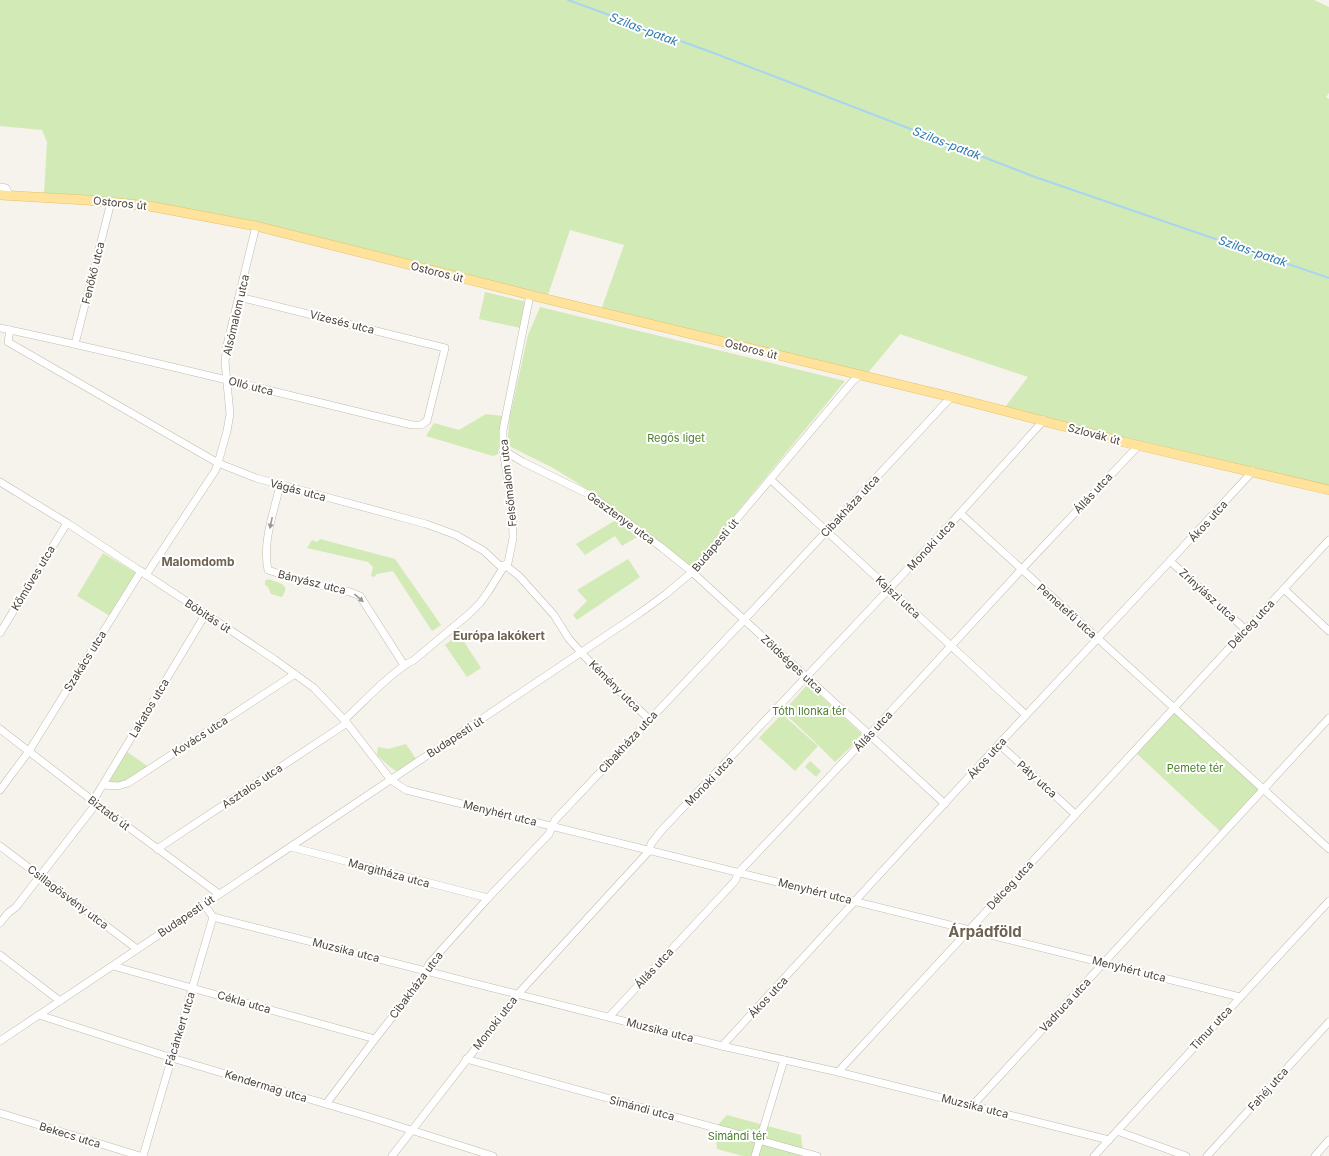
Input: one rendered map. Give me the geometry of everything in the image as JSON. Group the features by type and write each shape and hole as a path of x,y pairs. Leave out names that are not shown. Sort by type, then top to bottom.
{"main road":[{"name":"Ostoros út","path":"4,195 111,202 187,212 256,226 530,295 860,375"},
{"name":"Szlovák út","path":"860,375 1139,445 1329,490"}],"street":[{"name":"Ostoros út","path":"0,187 6,188 4,195"},
{"name":"Fenőkő utca","path":"75,344 111,202"},
{"name":"Alsómalom utca","path":"144,573 215,471 218,463 230,414 225,362 227,345 256,226"},
{"name":"Felsőmalom utca","path":"345,722 383,683 404,665 414,660 469,614 480,603 505,565 508,563 513,538 512,506 503,450 503,430 530,295"},
{"name":"Vízesés utca","path":"239,297 445,348 427,421"},
{"path":"0,328 75,344"},
{"name":"Vágás utca","path":"10,330 8,342 218,463 256,478 426,524 456,535 484,551 500,566 505,565 519,576 537,594 554,615 569,639 582,652"},
{"name":"Olló utca","path":"75,344 412,425 421,425 427,421"},
{"name":"Budapesti út","path":"0,1041 582,652 666,594 692,572 853,381 860,375"},
{"name":"Cibakháza utca","path":"326,1104 422,979 429,964 488,898 549,834 555,820 744,620 951,397"},
{"name":"Monoki utca","path":"392,1156 518,994 649,851 651,844 661,831 960,513 1044,420"},
{"name":"Állás utca","path":"609,1017 735,881 739,872 870,735 1021,570 1139,445"},
{"name":"Gesztenye utca","path":"503,450 522,462 592,496 692,572"},
{"name":"Ákos utca","path":"722,1046 999,744 1253,472"},
{"name":"Kajszi utca","path":"770,479 1026,715"},
{"name":"Bóbitás út","path":"0,482 144,573 205,615 274,659 320,693 391,780"},
{"name":"Bányász utca","path":"280,485 268,540 266,558 268,570 305,582 350,592 360,596 404,665"},
{"name":"Pemetefű utca","path":"960,513 1174,708"},
{"name":"Kőműves utca","path":"0,633 67,523"},
{"name":"Délceg utca","path":"838,1072 1329,540"},
{"name":"Zrínyiász utca","path":"1170,561 1246,630"},
{"name":"Zöldséges utca","path":"692,572 945,804"},
{"name":"Szakács utca","path":"0,790 29,752 144,573"},
{"path":"1284,589 1329,631"},
{"name":"Lakatos utca","path":"0,923 8,912 16,907 94,802 205,615"},
{"name":"Kémény utca","path":"582,652 600,673 649,720"},
{"name":"Kovács utca","path":"103,785 118,786 128,783 295,674"},
{"path":"1174,708 1329,849"},
{"path":"1263,790 1329,718"},
{"name":"Asztalos utca","path":"157,849 345,722"},
{"name":"Biztató út","path":"0,729 94,802 219,894"},
{"name":"Páty utca","path":"999,744 1075,814"},
{"name":"Menyhért utca","path":"391,780 406,790 1240,997"},
{"name":"Vadruca utca","path":"972,1106 1263,790"},
{"name":"Csillagösvény utca","path":"0,846 137,949"},
{"name":"Margitháza utca","path":"291,847 488,898"},
{"name":"Timur utca","path":"1094,1156 1329,901"},
{"path":"204,904 213,917"},
{"name":"Muzsika utca","path":"213,917 722,1046 838,1072 1109,1140"},
{"name":"Fácánkert utca","path":"141,1156 172,1058 213,917"},
{"path":"0,955 60,1001"},
{"name":"Cékla utca","path":"113,966 375,1039"},
{"name":"Kendermag utca","path":"39,1015 172,1058 373,1118 493,1156"},
{"name":"Fahéj utca","path":"1207,1156 1329,1022"},
{"name":"Simándi utca","path":"466,1059 817,1156"},
{"path":"755,1156 784,1060"},
{"name":"Bekecs utca","path":"0,1113 141,1156"},
{"path":"1117,1131 1186,1156"},
{"path":"1316,1156 1326,1149 1329,1140"}],"green space":[{"path":"0,0 1314,0 1329,7 1329,93 1326,97 1329,99 1329,486 1140,442 1005,407 1028,377 900,334 867,374 601,310 624,245 570,230 548,295 257,223 44,194 47,142 42,130 0,126"},
{"path":"485,292 527,302 521,328 479,319"},
{"name":"Regős liget","path":"540,307 845,381 690,569 593,493 555,469 507,445 510,416 528,335"},
{"path":"486,414 503,416 498,454 493,456 426,436 434,423 459,430"},
{"path":"616,520 637,537 622,546 615,536 585,555 576,544"},
{"path":"320,539 395,559 441,625 432,631 393,571 377,574 374,577 371,576 373,567 368,562 307,548 312,540 317,542"},
{"path":"103,553 136,573 110,616 77,596"},
{"path":"628,559 640,577 577,620 573,615 587,601 577,590"},
{"path":"268,579 284,586 285,592 282,597 271,594 268,587 265,585 265,581"},
{"path":"459,634 481,668 467,677 445,645"},
{"name":"Tóth Ilonka tér","path":"808,684 863,735 835,762 783,712"},
{"name":"Pemete tér","path":"1174,708 1263,790 1223,834 1134,751"},
{"path":"782,714 818,746 795,771 759,738"},
{"path":"406,744 416,759 398,772 377,755 378,747 388,749"},
{"path":"127,752 149,767 124,783 113,783 110,781 110,778"},
{"path":"810,761 821,771 816,777 805,767"},
{"name":"Simándi tér","path":"727,1115 801,1135 803,1152 800,1156 743,1156 717,1149 715,1128"}],"waterway":[{"name":"Szilas-patak","path":"568,0 711,52 1035,177 1329,278"}],"district":[{"name":"Malomdomb","path":"198,561"},
{"name":"Európa lakókert","path":"499,635"},
{"name":"Árpádföld","path":"985,931"}]}
